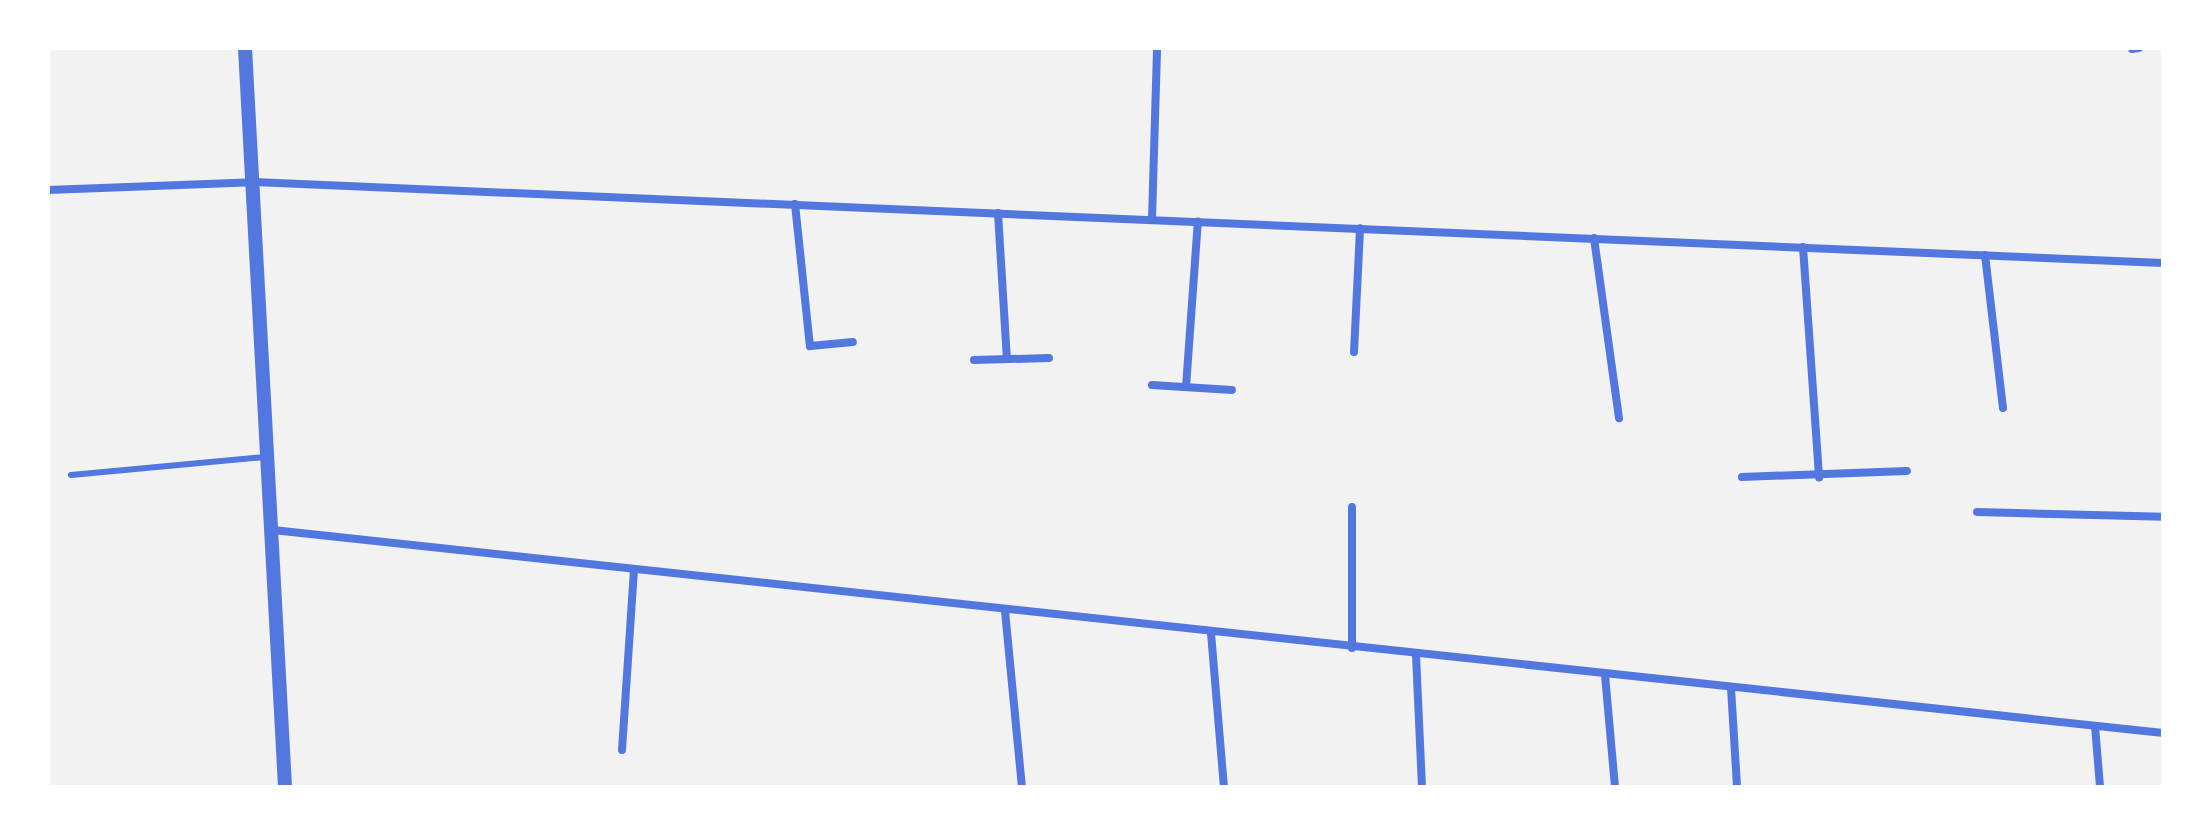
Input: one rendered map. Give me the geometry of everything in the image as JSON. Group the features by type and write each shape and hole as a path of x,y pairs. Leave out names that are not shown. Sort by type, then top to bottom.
{"street":[{"path":"245,48 285,787"},
{"path":"1152,219 1157,48"},
{"path":"48,190 253,182 2163,263"},
{"path":"795,204 810,346 853,342"},
{"path":"998,213 1007,359"},
{"path":"1186,387 1198,221"},
{"path":"1354,352 1360,228"},
{"path":"1594,238 1619,418"},
{"path":"1803,247 1819,477"},
{"path":"1985,255 2003,408"},
{"path":"974,360 1049,358"},
{"path":"1152,385 1232,390"},
{"path":"1742,477 1819,477 1907,471"},
{"path":"1352,507 1352,648"},
{"path":"1977,512 2163,517"},
{"path":"273,530 2163,733"},
{"path":"622,750 634,570"},
{"path":"1005,611 1022,787"},
{"path":"1211,633 1224,787"},
{"path":"1416,655 1422,787"},
{"path":"1605,675 1615,787"},
{"path":"1731,688 1737,787"},
{"path":"2095,726 2100,787"}],"lane":[{"path":"71,475 269,457"}]}
